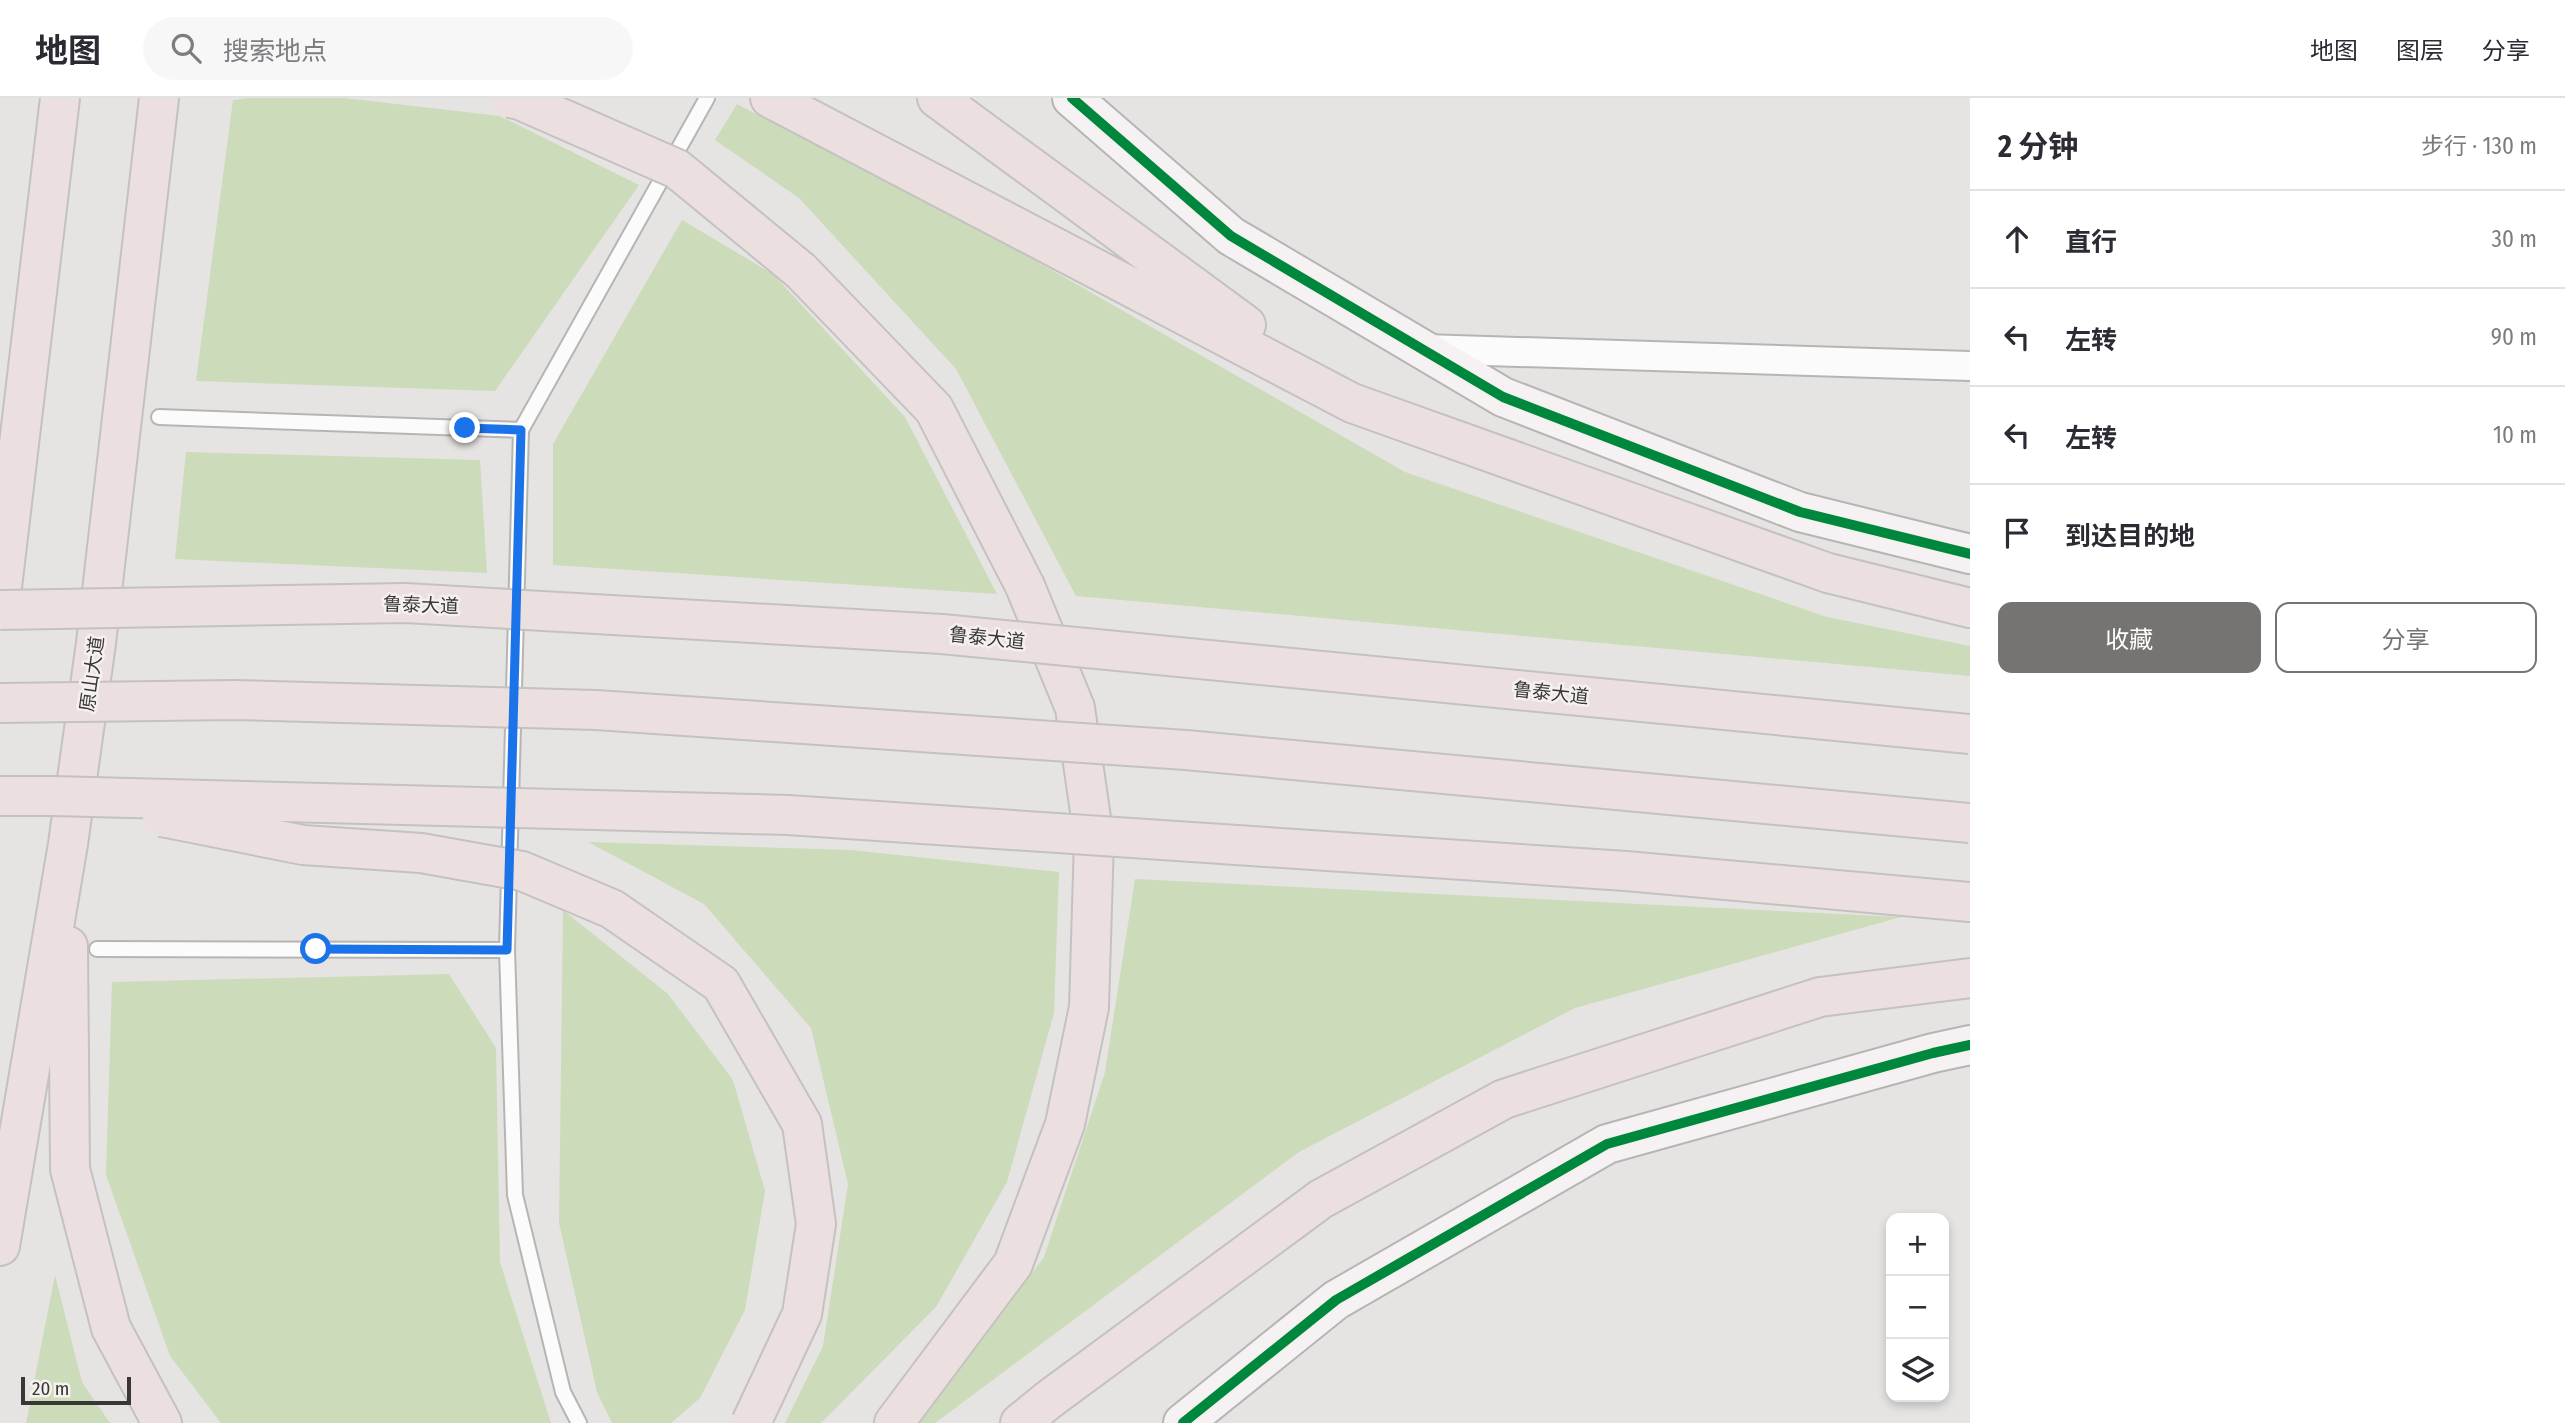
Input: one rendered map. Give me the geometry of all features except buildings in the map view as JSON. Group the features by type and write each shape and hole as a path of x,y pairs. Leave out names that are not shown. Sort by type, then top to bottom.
{"highway":[{"path":"0,604 60,98"},
{"name":"原山大道","path":"0,1246 68,844 96,643 159,98"},
{"path":"510,98 677,169 801,271 934,409 1025,586 1075,708 1094,839 1089,1007 1065,1124 1013,1264 894,1423"},
{"path":"770,98 1352,403 1828,573 1970,608"},
{"path":"937,98 1352,403"},
{"name":"鲁泰大道","path":"0,610 405,603 942,634 1970,734"},
{"path":"0,703 235,700 596,710 1186,750 1970,823"},
{"path":"0,796 788,816 1626,870 1970,902"},
{"path":"53,796 303,845 421,853 522,870 612,909 721,984 802,1124 816,1224 802,1314 751,1423"},
{"path":"68,844 70,1170 111,1328 162,1423"},
{"path":"1020,1423 1321,1199 1504,1098 1820,997 1970,978"}],"street":[{"path":"1072,98 1231,236 1503,397 1800,512 1970,554"},
{"path":"1422,349 1970,366"},
{"path":"1183,1423 1336,1300 1607,1144 1970,1045"}],"lane":[{"path":"579,1423 563,1392 515,1195 507,950 521,430 707,98"},
{"path":"159,417 521,430"},
{"path":"97,949 507,950"}],"green space":[{"path":"344,98 500,116 639,185 495,391 196,381 233,100"},
{"path":"737,104 1029,257 1405,472 1827,617 1970,646 1970,676 1076,596 956,369 799,198 715,140"},
{"path":"682,220 773,274 905,417 997,594 553,565 553,444"},
{"path":"186,452 480,460 487,573 175,559"},
{"path":"588,842 851,850 1059,872 1054,1013 1007,1182 936,1307 821,1423 785,1423 823,1346 848,1184 811,1028 704,904"},
{"path":"1135,879 1901,917 1575,1008 1299,1152 935,1423 920,1423 1044,1257 1105,1072"},
{"path":"563,910 668,994 733,1080 765,1191 745,1310 700,1398 671,1423 612,1423 597,1392 559,1223"},
{"path":"449,974 496,1048 500,1262 551,1423 221,1423 170,1356 106,1175 112,982"},
{"path":"55,1275 82,1382 110,1423 26,1423"}],"cycle path":[{"path":"1072,98 1231,236 1503,397 1800,512 1970,554"},
{"path":"1183,1423 1336,1300 1607,1144 1970,1045"}],"route":[{"path":"316,949 507,950 521,430 465,428"}]}
